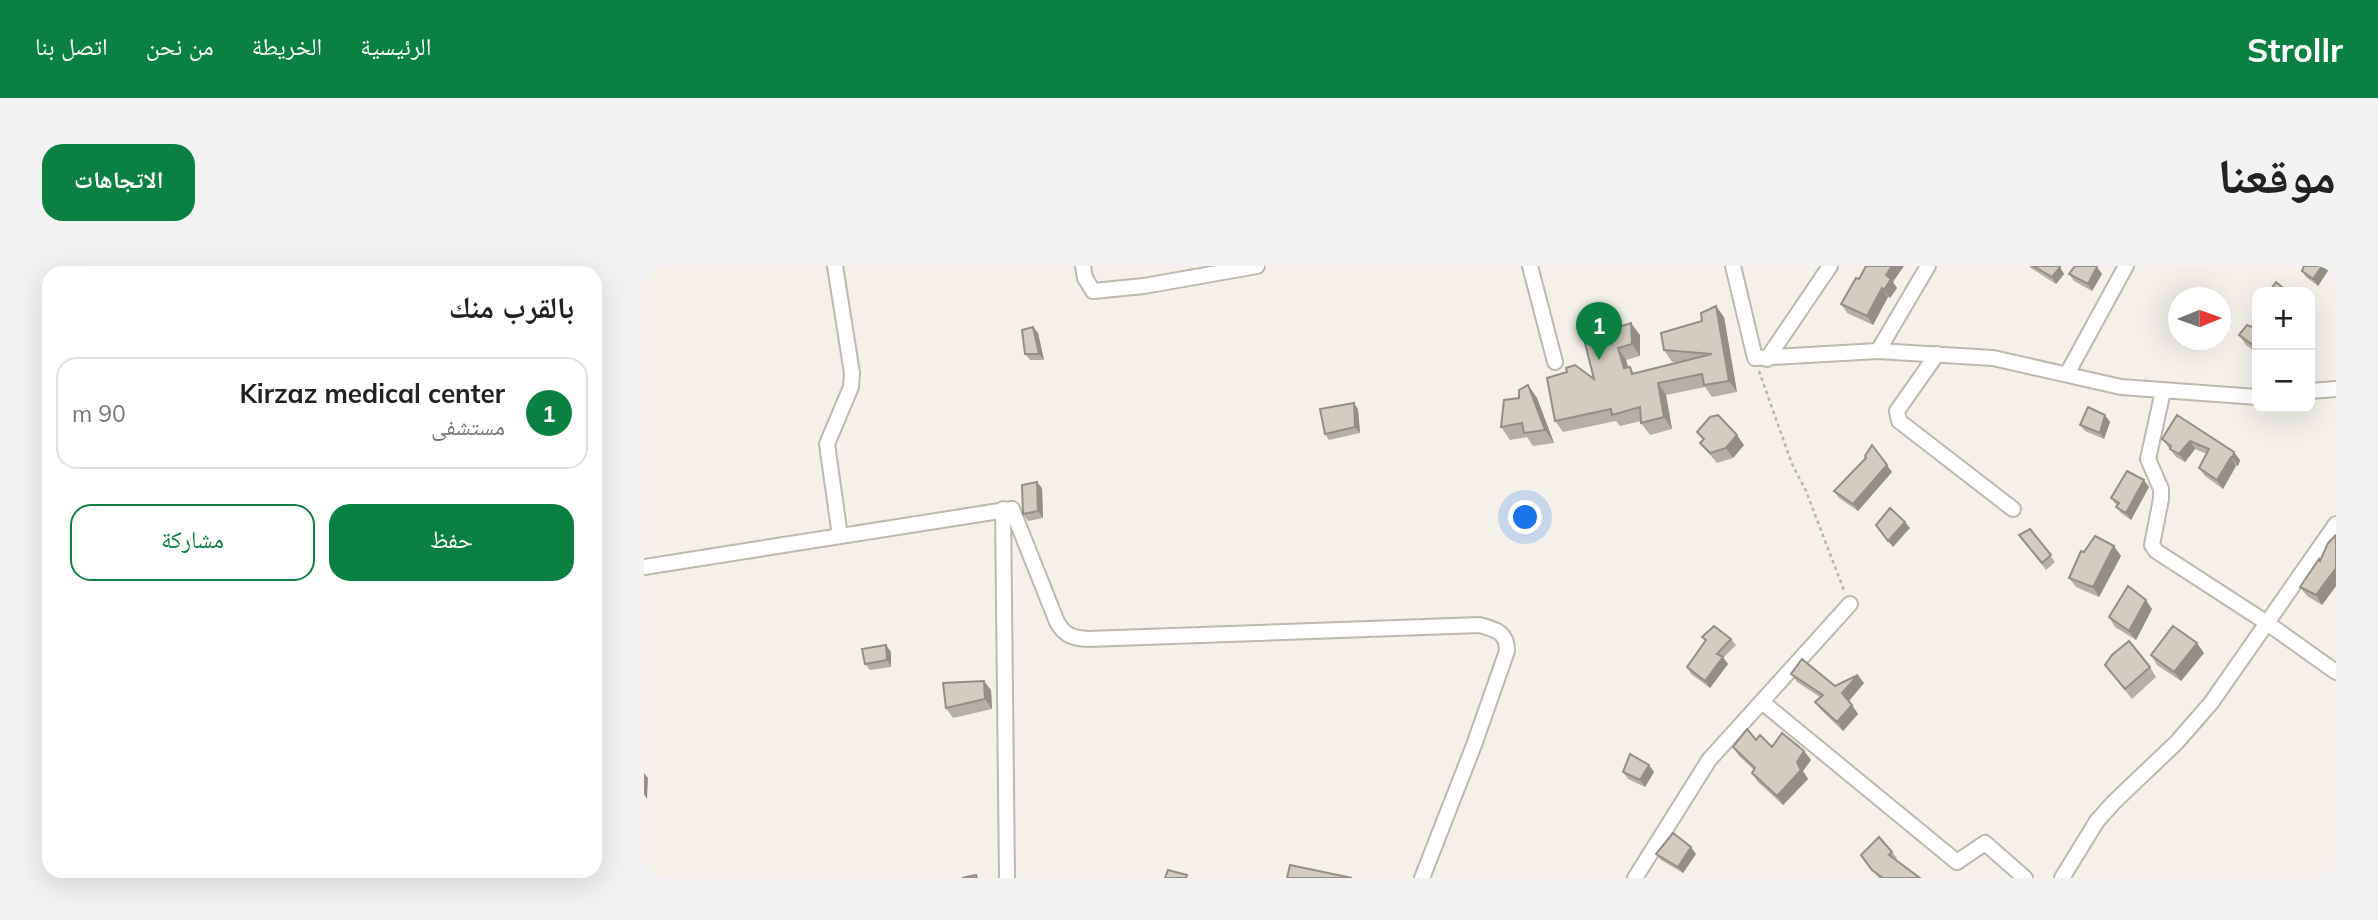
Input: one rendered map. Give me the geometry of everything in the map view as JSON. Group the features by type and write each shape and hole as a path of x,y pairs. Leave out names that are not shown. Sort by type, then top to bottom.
{"street":[{"path":"835,266 852,373 851,387 827,444 840,536"},
{"path":"1083,266 1085,278 1093,291 1144,286 1257,266"},
{"path":"1530,266 1555,362"},
{"path":"1733,266 1761,358"},
{"path":"1761,358 1830,266"},
{"path":"1878,351 1928,266"},
{"path":"2067,374 2126,266"},
{"path":"1761,358 1878,351 1993,358 2121,387 2252,397"},
{"path":"1937,354 1897,411 1899,421 2013,509"},
{"path":"2315,391 2336,389"},
{"path":"2163,391 2148,459 2161,489 2152,545 2156,551 2267,623 2336,672"},
{"path":"1003,509 1007,878"},
{"path":"644,567 1013,509 1057,622 1067,635 1074,638 1480,625 1498,630 1504,635 1507,651 1422,878"},
{"path":"2062,878 2097,821 2176,743 2211,702 2336,524"},
{"path":"1635,878 1709,760 1850,604"},
{"path":"1762,702 1957,862 1985,843 2025,878"}],"path":[{"path":"1761,358 1792,464 1850,604"}],"building":[{"path":"1866,266 1892,266 1886,275 1891,279 1884,290 1882,288 1867,316 1841,304"},
{"path":"2033,266 2058,266 2060,267 2052,277"},
{"path":"2075,266 2097,267 2088,284 2069,274"},
{"path":"2304,266 2322,266 2313,279 2302,271"},
{"path":"1716,306 1729,381 1704,385 1702,374 1658,383 1664,417 1641,423 1640,407 1612,415 1611,409 1555,421 1547,378 1567,372 1566,368 1575,365 1594,379 1581,327 1589,324 1589,319 1602,317 1605,323 1614,321 1616,328 1631,323 1632,344 1618,348 1624,368 1630,367 1632,374 1712,354 1664,350 1661,333 1702,321 1701,313"},
{"path":"2247,325 2252,327 2252,344 2239,335"},
{"path":"1033,327 1039,354 1025,354 1022,330"},
{"path":"1528,385 1545,430 1524,433 1522,423 1501,427 1504,400 1519,398 1519,390"},
{"path":"1354,403 1355,427 1325,434 1320,409"},
{"path":"2088,407 2105,415 2100,433 2080,425"},
{"path":"1718,415 1737,435 1726,448 1710,453 1700,443 1704,439 1697,432 1710,417"},
{"path":"2177,415 2234,452 2233,458 2231,457 2217,480 2199,468 2209,449 2190,441 2179,454 2170,449 2171,446 2162,439"},
{"path":"1872,445 1887,465 1853,504 1834,491 1866,458"},
{"path":"2127,471 2144,480 2126,513 2116,507 2119,503 2111,498"},
{"path":"1037,482 1038,511 1023,514 1022,485"},
{"path":"1890,508 1905,522 1888,541 1876,525"},
{"path":"2030,529 2051,555 2042,563 2019,535"},
{"path":"2336,535 2336,568 2316,595 2300,587 2319,559 2320,561 2328,543"},
{"path":"2095,536 2114,546 2093,587 2069,578 2081,551 2084,552"},
{"path":"2128,586 2146,600 2129,631 2109,617"},
{"path":"1714,626 1731,639 1717,654 1723,657 1705,681 1687,667 1706,640 1702,637"},
{"path":"2173,626 2197,643 2174,672 2151,655"},
{"path":"2129,641 2150,667 2125,689 2105,665 2112,655"},
{"path":"886,645 887,660 865,664 862,649"},
{"path":"1802,659 1835,686 1858,675 1842,693 1852,705 1837,722 1815,702 1823,695 1791,674"},
{"path":"984,681 985,699 946,708 943,683"},
{"path":"1747,729 1756,740 1760,735 1772,747 1782,733 1804,751 1797,762 1801,770 1777,796 1752,773 1755,768 1733,747"},
{"path":"1630,754 1649,765 1640,780 1623,772"},
{"path":"1673,833 1691,847 1678,867 1656,854"},
{"path":"1879,837 1892,852 1889,855 1920,878 1883,878 1872,870 1861,855"},
{"path":"1290,865 1352,878 1287,878"},
{"path":"1168,870 1187,875 1186,878 1165,878"}],"place":[{"name":"Kirzaz medical center","path":"1599,360"}]}
